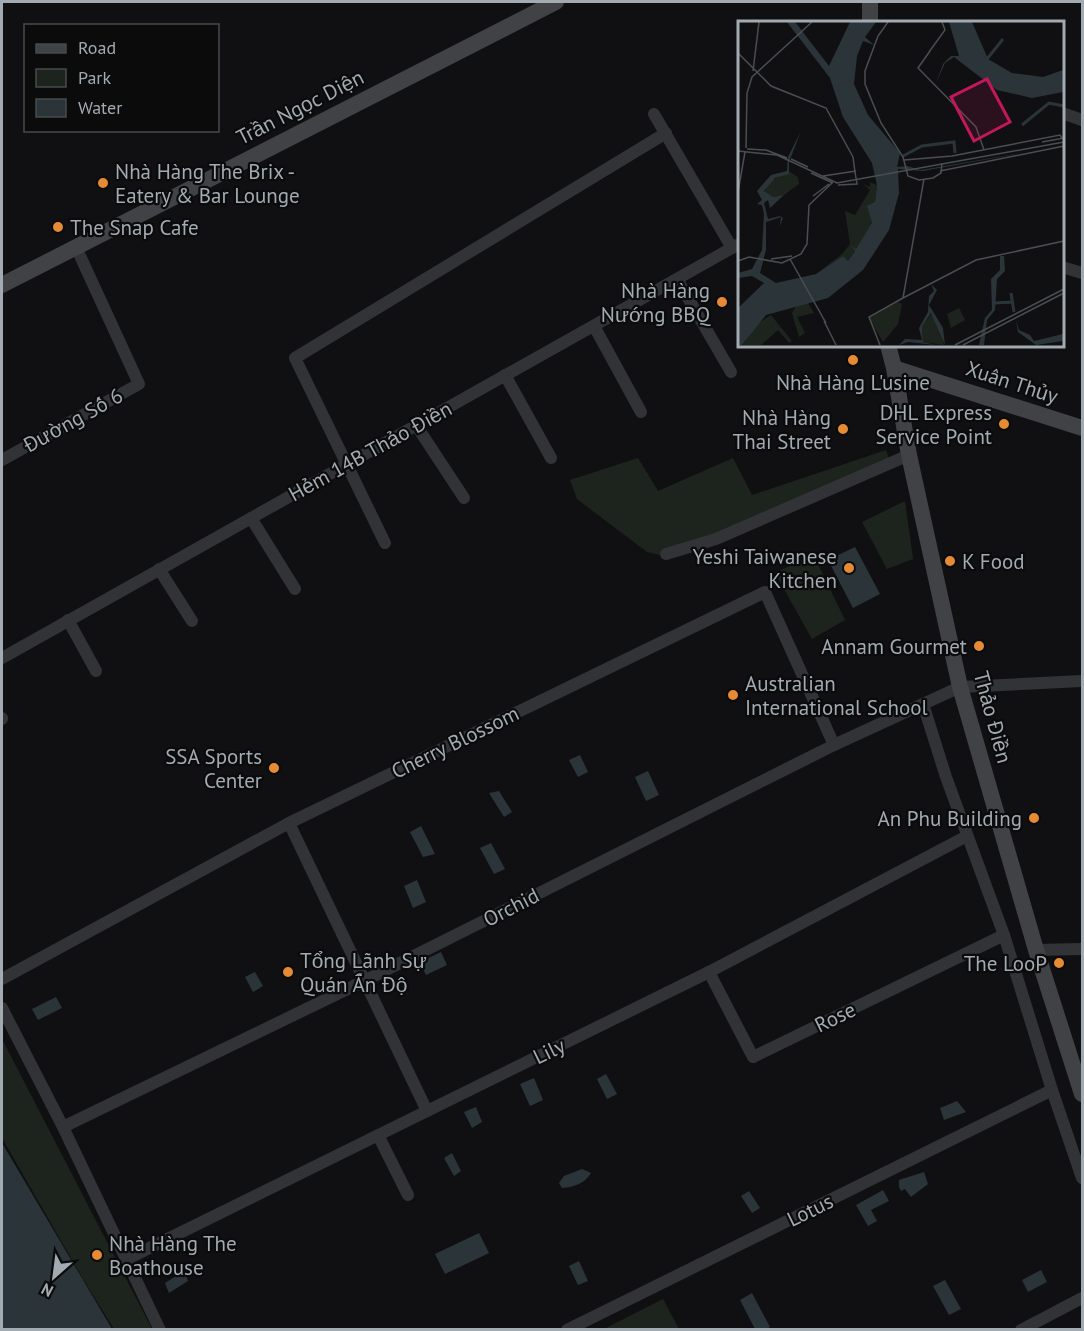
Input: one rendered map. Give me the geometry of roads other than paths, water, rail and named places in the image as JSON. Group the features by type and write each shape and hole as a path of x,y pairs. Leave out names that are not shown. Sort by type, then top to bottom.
{"street":[{"name":"Trần Ngọc Diện","path":"2,285 555,2"},
{"path":"870,2 870,21"},
{"path":"1063,113 1083,120"},
{"path":"654,114 736,246"},
{"path":"385,543 295,358 666,133"},
{"name":"Hẻm 14B Thảo Điền","path":"2,658 736,246"},
{"name":"Đường Số 6","path":"2,460 139,384 76,247"},
{"path":"1063,267 1083,273"},
{"path":"677,279 731,372"},
{"path":"594,326 641,412"},
{"name":"Thảo Điền","path":"888,346 909,455 960,687 1036,950 1083,1094"},
{"name":"Xuân Thủy","path":"894,368 1083,428"},
{"path":"506,375 551,458"},
{"path":"416,425 464,498"},
{"path":"666,554 716,539 909,455"},
{"path":"251,518 295,589"},
{"path":"159,569 192,621"},
{"name":"Cherry Blossom","path":"2,979 289,823 765,592 834,745"},
{"path":"68,620 96,671"},
{"path":"960,687 1083,681"},
{"name":"Orchid","path":"63,1128 364,981 834,745 960,687"},
{"path":"923,704 946,777 1004,935 1083,1178"},
{"path":"289,823 427,1111"},
{"name":"Lily","path":"127,1259 709,972 967,836"},
{"name":"Rose","path":"709,972 753,1057 1004,935"},
{"path":"1036,950 1083,949"},
{"path":"2,1008 160,1329"},
{"name":"Lotus","path":"567,1329 1053,1090"},
{"path":"378,1135 408,1195"},
{"path":"1021,1329 1083,1298"}],"water":[{"path":"855,547 880,594 853,608 828,560"},
{"path":"580,755 588,772 578,777 569,760"},
{"path":"648,771 659,795 646,801 635,777"},
{"path":"499,791 512,812 504,817 489,793"},
{"path":"421,826 435,854 423,857 410,832"},
{"path":"491,843 505,869 494,874 480,848"},
{"path":"417,880 426,902 413,908 404,886"},
{"path":"441,952 447,965 426,975 420,962"},
{"path":"255,972 263,986 253,992 245,977"},
{"path":"56,997 62,1008 38,1020 32,1009"},
{"path":"606,1074 617,1094 607,1099 597,1079"},
{"path":"534,1078 543,1100 530,1106 520,1084"},
{"path":"957,1101 966,1112 944,1120 940,1108"},
{"path":"476,1107 482,1122 472,1128 464,1112"},
{"path":"2,1143 112,1329 2,1329"},
{"path":"452,1153 461,1171 454,1176 444,1158"},
{"path":"582,1169 591,1173 586,1179 562,1188 559,1183 564,1176"},
{"path":"924,1172 928,1184 911,1197 905,1189 901,1191 899,1180"},
{"path":"883,1190 889,1201 871,1210 877,1221 868,1226 856,1205"},
{"path":"749,1191 760,1208 752,1213 741,1196"},
{"path":"479,1233 489,1253 445,1274 435,1254"},
{"path":"579,1261 588,1281 578,1285 569,1266"},
{"path":"1041,1270 1047,1282 1028,1292 1022,1280"},
{"path":"184,1271 188,1281 169,1293 165,1283"},
{"path":"945,1280 961,1309 949,1315 933,1286"},
{"path":"752,1293 770,1327 767,1329 755,1329 740,1300"}],"place":[{"name":"Nhà Hàng The Brix - Eatery & Bar Lounge","path":"103,183"},
{"name":"The Snap Cafe","path":"58,227"},
{"name":"Nhà Hàng Nướng BBQ","path":"722,302"},
{"name":"Nhà Hàng L'usine","path":"853,360"},
{"name":"DHL Express Service Point","path":"1004,424"},
{"name":"Nhà Hàng Thai Street","path":"843,429"},
{"name":"K Food","path":"950,561"},
{"name":"Yeshi Taiwanese Kitchen","path":"849,568"},
{"name":"Annam Gourmet","path":"979,646"},
{"name":"Australian International School","path":"733,695"},
{"name":"SSA Sports Center","path":"274,768"},
{"name":"An Phu Building","path":"1034,818"},
{"name":"The LooP","path":"1059,963"},
{"name":"Tổng Lãnh Sự Quán Ấn Độ","path":"288,972"},
{"name":"Nhà Hàng The Boathouse","path":"97,1255"}]}
